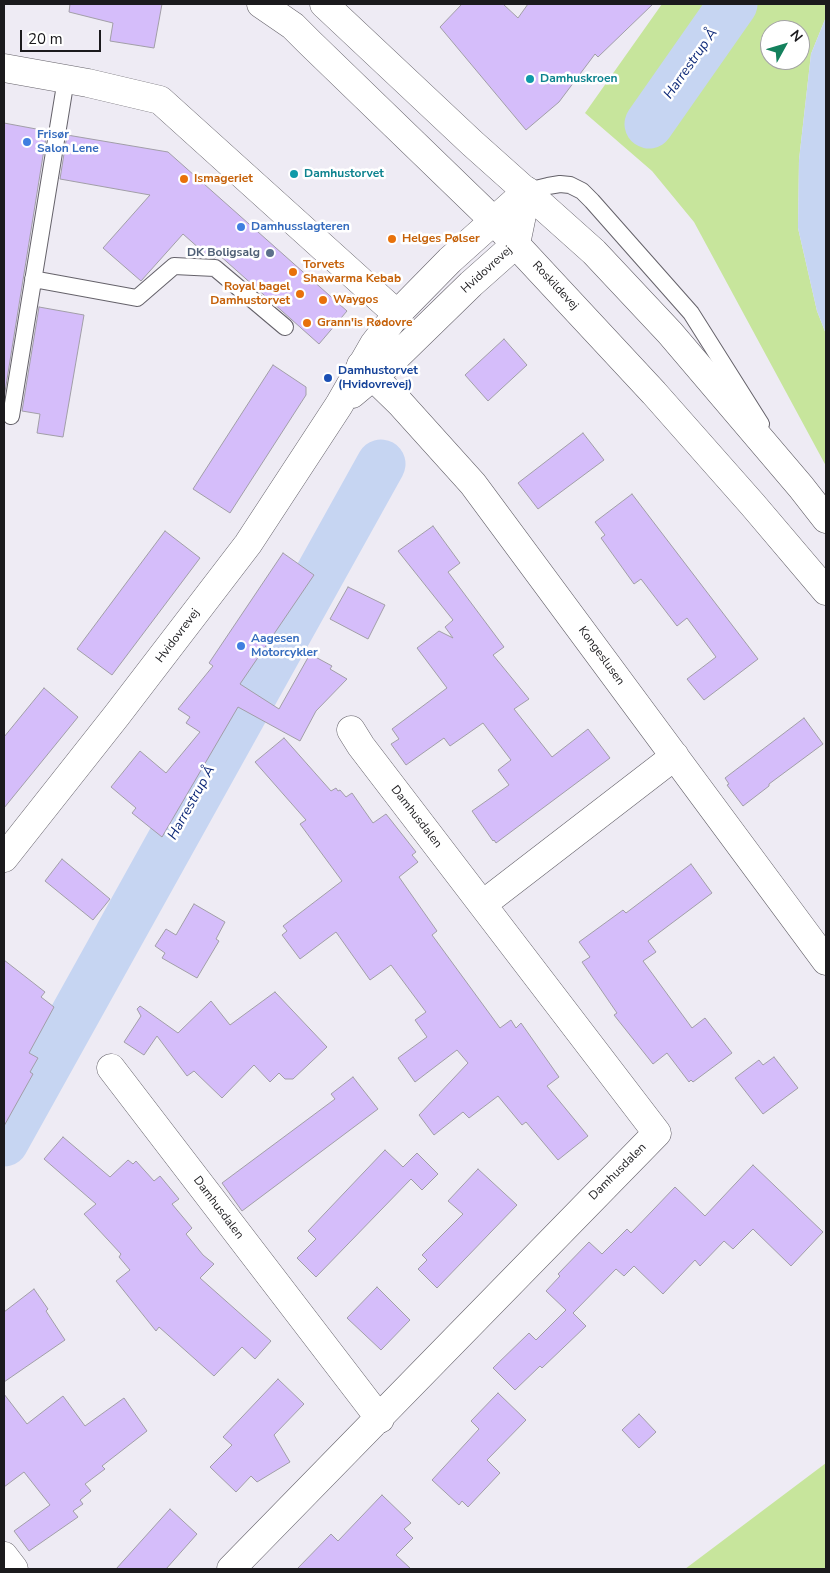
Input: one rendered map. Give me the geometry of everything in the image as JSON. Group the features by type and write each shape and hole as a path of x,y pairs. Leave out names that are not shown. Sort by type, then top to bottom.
{"street":[{"name":"Roskildevej","path":"261,4 292,26 493,220 661,400 760,512 826,591"},
{"path":"324,4 472,143 594,252 670,333 826,519"},
{"path":"4,68 77,81 160,100 397,314"},
{"name":"Hvidovrevej","path":"4,858 117,716 248,544 339,405 367,370 374,344 397,314 450,260 527,191"},
{"name":"Hvidovrevej","path":"367,370 394,359 471,284 516,244 527,191"},
{"name":"Kongeslusen","path":"367,370 473,484 826,961"},
{"name":"Damhusdalen","path":"231,1569 380,1419 657,1134 483,904 360,746 351,730"},
{"path":"483,904 675,756"},
{"name":"Damhusdalen","path":"111,1068 380,1419"},
{"path":"4,1556 14,1569"}],"lane":[{"path":"10,416 33,279 77,81"},
{"path":"527,191 560,184 570,185 582,191 592,201 691,313 801,487"},
{"path":"33,279 137,298 174,266 215,268 285,327"}],"green space":[{"path":"662,4 826,4 826,17 811,54 810,63 810,20 760,20 760,70 809,70 799,160 798,228 817,311 826,334 826,466 694,222 652,171 585,113"},
{"path":"826,1463 826,1569 685,1569"}],"water":[{"path":"826,17 826,334 817,311 798,228 799,160 811,54"}],"building":[{"path":"70,4 162,4 154,48 110,41 113,23 69,12"},
{"name":"Damhuskroen","path":"462,4 503,4 518,18 528,4 653,4 598,57 595,54 559,102 526,130 440,27"},
{"path":"4,123 47,131 4,398"},
{"path":"67,135 168,152 347,311 319,344 218,254 215,258 210,258 183,234 141,281 103,248 150,195 60,179"},
{"path":"39,307 84,315 63,437 37,433 40,414 22,411"},
{"path":"504,339 527,365 488,401 465,375"},
{"path":"273,365 306,387 306,395 230,513 193,489"},
{"path":"583,433 604,460 538,509 518,483"},
{"path":"632,494 758,659 704,700 687,679 716,657 687,618 677,626 641,579 634,584 601,538 605,535 595,522"},
{"path":"433,526 460,563 448,572 504,647 493,655 529,699 514,709 552,757 588,729 610,758 496,843 472,811 509,785 498,770 511,760 483,723 450,746 444,738 406,765 391,744 399,739 392,729 447,688 417,648 439,631 453,638 445,627 453,620 398,551"},
{"path":"165,531 200,558 112,675 77,649"},
{"path":"283,553 314,575 240,684 279,709 310,654 332,666 330,669 347,679 316,711 300,741 238,707 162,837 132,813 136,808 111,787 140,751 166,773 200,732 186,723 190,717 178,709 213,666 209,663"},
{"path":"348,587 385,605 368,639 330,619"},
{"path":"44,688 78,717 4,808 4,737"},
{"path":"804,718 823,744 743,806 727,785 729,784 725,778"},
{"path":"284,738 331,791 336,788 346,797 352,793 373,823 386,814 416,852 412,855 418,862 399,877 437,931 432,935 500,1028 511,1020 516,1028 521,1023 559,1077 547,1086 588,1136 558,1160 526,1122 522,1125 498,1096 469,1118 463,1112 434,1135 419,1115 468,1063 457,1050 415,1082 398,1058 427,1037 415,1020 426,1012 391,965 370,980 336,932 300,959 282,935 287,931 283,926 342,881 300,824 306,820 255,762"},
{"path":"62,859 110,899 93,920 45,881"},
{"path":"691,864 712,893 648,941 656,952 643,961 692,1028 705,1018 732,1053 693,1082 691,1080 689,1082 667,1053 653,1064 614,1015 617,1013 582,962 590,957 579,942 623,910 626,913"},
{"path":"194,904 225,922 216,939 219,941 197,978 162,958 165,953 155,946 166,929 176,935"},
{"path":"4,960 45,992 41,997 54,1007 29,1053 38,1058 30,1072 33,1074 4,1126"},
{"path":"275,992 327,1047 293,1079 285,1079 279,1073 270,1082 254,1065 222,1098 194,1071 187,1076 157,1036 144,1055 124,1042 141,1016 137,1009 140,1006 178,1033 211,1001 230,1025"},
{"path":"774,1057 798,1088 763,1114 735,1078 759,1060 763,1065"},
{"path":"353,1077 378,1109 242,1211 222,1183 335,1099 331,1094"},
{"path":"63,1137 110,1177 128,1160 133,1164 136,1161 154,1181 160,1176 179,1199 172,1204 192,1228 186,1234 203,1255 214,1264 200,1278 271,1341 255,1359 242,1347 214,1376 159,1327 156,1331 116,1281 130,1270 119,1257 121,1254 84,1214 96,1204 44,1159"},
{"path":"385,1150 403,1167 417,1153 438,1174 422,1190 411,1179 316,1277 297,1258 316,1239 308,1231"},
{"path":"753,1165 823,1232 791,1266 753,1229 733,1249 724,1241 700,1266 695,1260 663,1294 634,1266 624,1276 616,1269 573,1313 586,1326 542,1368 540,1366 515,1390 493,1368 529,1333 536,1340 566,1310 546,1291 560,1276 558,1274 589,1242 602,1254 627,1229 631,1233 675,1187 705,1216"},
{"path":"478,1169 517,1205 437,1288 418,1269 427,1260 422,1255 463,1214 448,1201"},
{"path":"377,1287 410,1320 381,1350 347,1318"},
{"path":"34,1289 48,1309 46,1311 65,1340 4,1382 4,1312"},
{"path":"278,1379 304,1404 274,1435 290,1462 257,1482 251,1476 236,1492 210,1467 232,1445 223,1437"},
{"path":"498,1393 526,1420 487,1460 500,1473 468,1507 462,1501 459,1505 432,1480 479,1429 471,1421"},
{"path":"4,1394 27,1424 63,1396 85,1426 124,1398 147,1431 102,1466 105,1469 85,1484 91,1491 80,1500 83,1504 73,1511 78,1517 29,1551 14,1531 50,1505 24,1472 4,1487"},
{"path":"639,1414 656,1432 639,1448 622,1430"},
{"path":"382,1495 411,1523 404,1529 413,1538 396,1555 411,1569 297,1569 331,1534 338,1541"},
{"path":"170,1509 197,1534 166,1569 116,1569"}],"waterway":[{"name":"Harrestrup Å","path":"649,124 733,4"},
{"name":"Harrestrup Å","path":"4,1142 381,464"}],"place":[{"name":"Damhuskroen","path":"530,79"},
{"name":"Frisør Salon Lene","path":"27,142"},
{"name":"Damhustorvet","path":"294,174"},
{"name":"Ismageriet","path":"184,179"},
{"name":"Damhusslagteren","path":"241,227"},
{"name":"Helges Pølser","path":"392,239"},
{"name":"DK Boligsalg","path":"270,253"},
{"name":"Torvets Shawarma Kebab","path":"293,272"},
{"name":"Royal bagel Damhustorvet","path":"300,294"},
{"name":"Waygos","path":"323,300"},
{"name":"Grann'is Rødovre","path":"307,323"},
{"name":"Damhustorvet (Hvidovrevej)","path":"328,378"},
{"name":"Aagesen Motorcykler","path":"241,646"}]}
